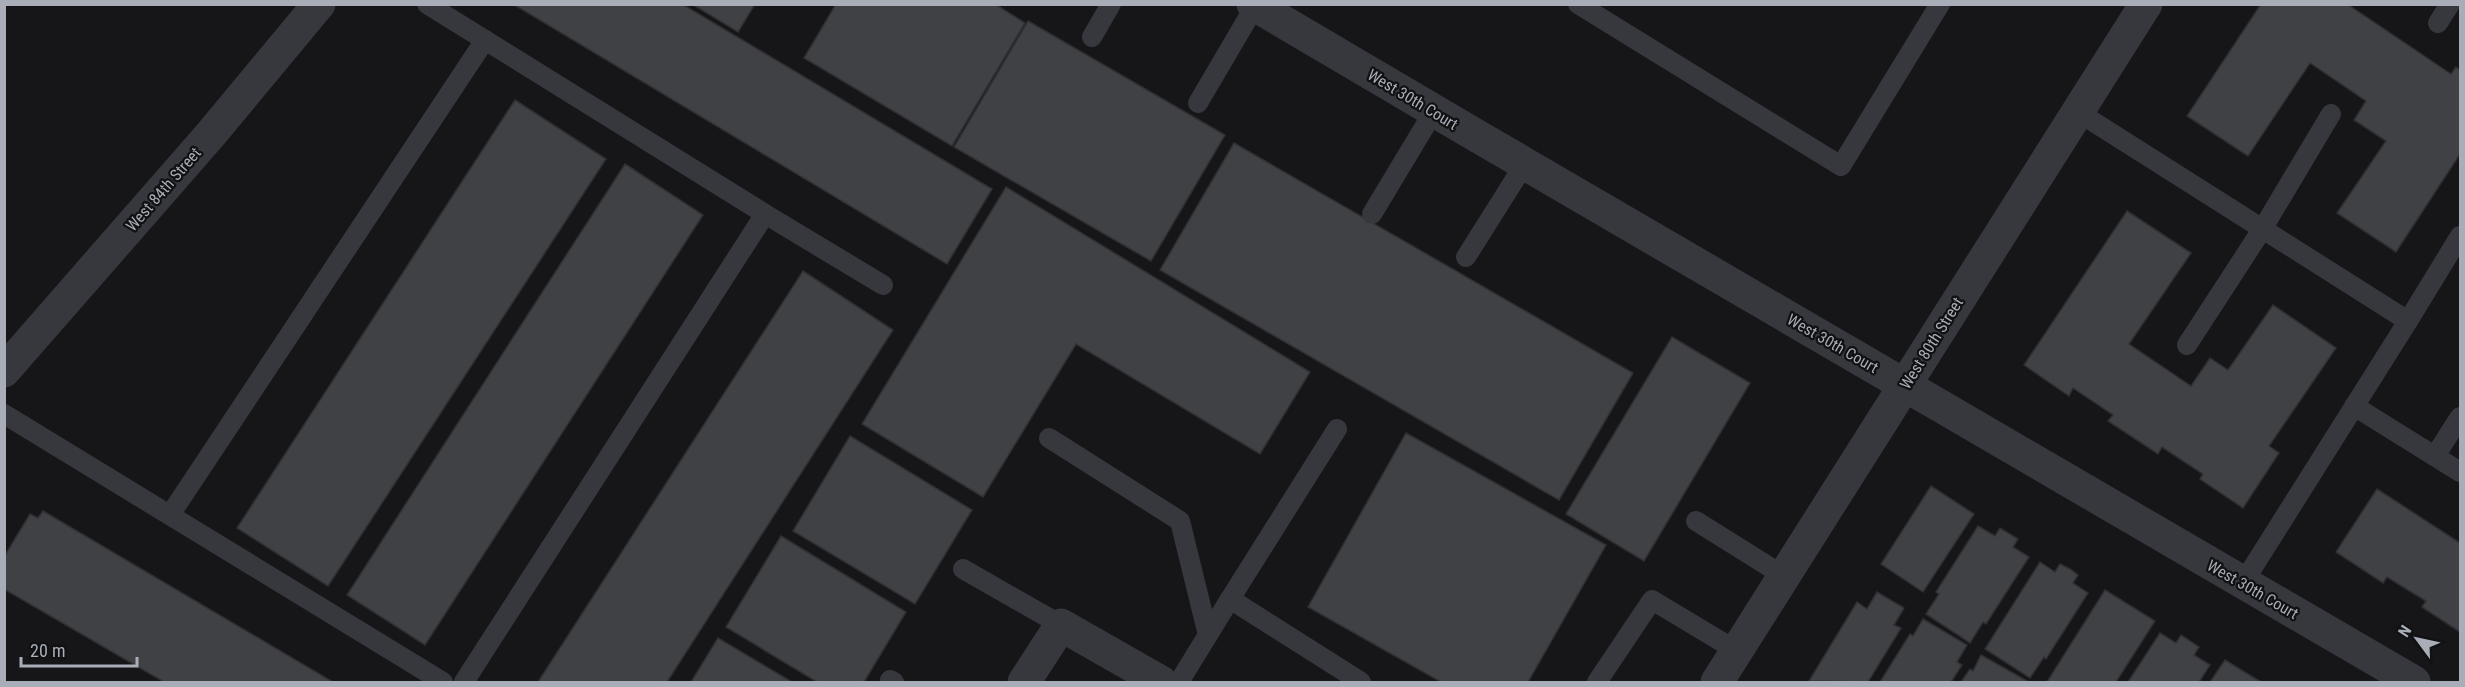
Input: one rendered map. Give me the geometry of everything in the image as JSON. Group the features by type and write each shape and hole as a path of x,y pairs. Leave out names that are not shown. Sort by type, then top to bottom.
{"street":[{"name":"West 84th Street","path":"4,371 211,135 319,4"},
{"name":"West 80th Street","path":"1717,682 2146,4"},
{"name":"West 30th Court","path":"1254,5 1524,165 1905,384 2414,682"},
{"path":"1024,682 1061,624 1161,682"}],"lane":[{"path":"427,4 883,285"},
{"path":"1092,37 1111,4"},
{"path":"1578,4 1841,166 1940,4"},
{"path":"2438,23 2450,4"},
{"path":"1198,103 1254,5"},
{"path":"170,515 485,40"},
{"path":"1372,214 1434,111"},
{"path":"2078,112 2409,321"},
{"path":"2187,345 2263,228 2331,114"},
{"path":"1466,257 1524,165"},
{"path":"464,682 765,214"},
{"path":"2243,583 2409,321 2460,236"},
{"path":"2354,406 2460,472"},
{"path":"4,414 443,682"},
{"path":"2435,456 2460,417"},
{"path":"1179,682 1337,429"},
{"path":"1049,438 1180,521 1208,635"},
{"path":"1696,521 1784,576"},
{"path":"963,569 1061,624"},
{"path":"1230,599 1361,682"},
{"path":"1599,682 1652,600 1737,651"}],"building":[{"path":"513,4 682,4 992,189 947,264"},
{"path":"692,4 755,4 738,32"},
{"path":"836,4 995,4 1025,23 952,146 804,58"},
{"path":"2261,4 2347,4 2451,74 2456,67 2460,70 2460,154 2396,252 2337,213 2386,141 2354,120 2366,101 2310,63 2248,156 2187,116"},
{"path":"1028,21 1225,135 1151,261 954,147"},
{"path":"515,100 606,159 328,586 237,528"},
{"path":"1234,143 1633,373 1559,500 1160,270"},
{"path":"625,164 703,215 425,645 347,595"},
{"path":"1006,187 1310,372 1260,454 1076,344 983,497 862,424"},
{"path":"2127,211 2191,253 2129,344 2191,386 2210,358 2228,370 2273,305 2336,348 2269,446 2279,453 2243,508 2200,479 2203,474 2162,447 2158,454 2108,421 2113,415 2073,388 2069,396 2024,365"},
{"path":"803,271 893,330 667,682 538,682"},
{"path":"1672,337 1750,383 1644,561 1566,514"},
{"path":"1406,433 1606,545 1528,682 1441,682 1308,607"},
{"path":"850,436 972,510 915,604 793,531"},
{"path":"1931,486 1974,514 1923,592 1881,564"},
{"path":"2377,489 2460,543 2460,632 2422,607 2426,601 2387,577 2383,583 2336,552"},
{"path":"43,511 333,682 164,682 4,589 4,557 30,514 38,518"},
{"path":"1978,526 1995,536 2000,528 2018,539 2013,547 2029,557 1986,624 1983,622 1970,643 1926,614 1939,594 1936,592"},
{"path":"781,536 906,612 864,682 817,682 726,627"},
{"path":"2040,562 2055,572 2060,564 2070,569 2078,575 2073,583 2088,593 2046,659 2044,657 2030,678 1985,649"},
{"path":"2105,590 2155,621 2116,682 2047,682"},
{"path":"1877,592 1904,608 1894,625 1901,628 1868,682 1809,681 1857,602 1867,609"},
{"path":"1923,619 1967,645 1957,662 1962,665 1951,682 1880,682 1910,634 1913,636"},
{"path":"2160,633 2176,643 2181,635 2199,647 2194,655 2210,665 2199,682 2128,682"},
{"path":"718,638 792,682 691,682"},
{"path":"1981,655 2029,682 1961,682 1970,669 1973,671"},
{"path":"2225,660 2261,682 2210,682"}]}
